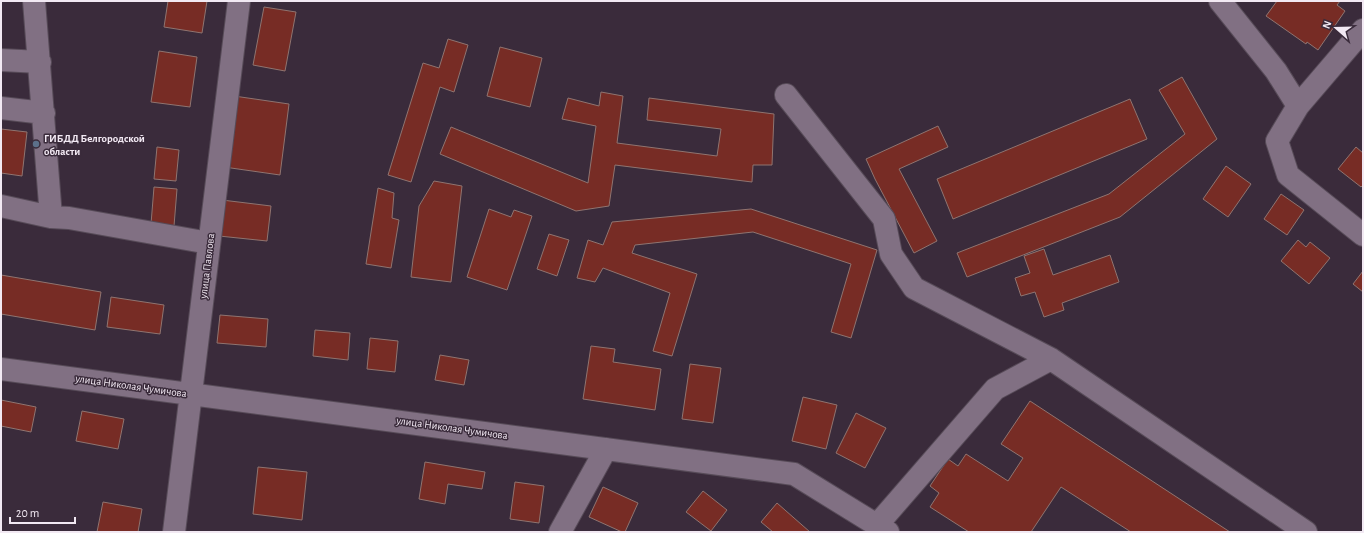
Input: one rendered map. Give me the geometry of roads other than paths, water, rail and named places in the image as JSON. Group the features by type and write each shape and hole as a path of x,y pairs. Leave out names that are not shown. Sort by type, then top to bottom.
{"street":[{"path":"34,1 51,217"},
{"name":"улица Павлова","path":"174,532 239,1"},
{"path":"1220,1 1276,71 1298,106"},
{"path":"1363,30 1298,106 1277,141 1288,175 1363,235"},
{"path":"1,60 40,62"},
{"path":"786,95 884,219 891,254 914,288 1051,359 1306,532"},
{"path":"1,108 44,113"},
{"path":"1,206 51,217 69,218 209,243"},
{"path":"882,529 994,389 1051,359"},
{"name":"улица Николая Чумичова","path":"1,369 794,474 882,529"},
{"path":"560,532 606,449"}],"place":[{"name":"ГИБДД Белгородской области","path":"36,144"}]}
